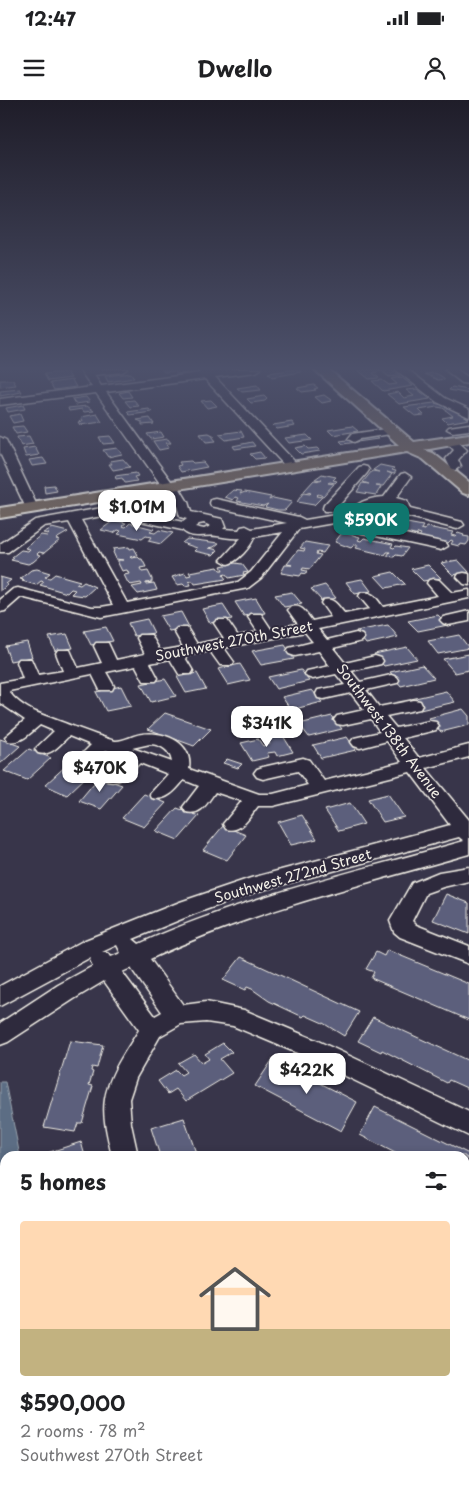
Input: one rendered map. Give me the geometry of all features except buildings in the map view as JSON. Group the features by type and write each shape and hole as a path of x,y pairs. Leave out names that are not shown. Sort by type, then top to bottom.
{"main road":[{"path":"395,434 413,449 449,467 469,490"},
{"path":"0,512 173,488 291,465 370,453 413,449 452,435 469,438"},
{"path":"413,449 414,458 434,478 469,506"}],"street":[{"path":"131,434 194,518 197,533 216,529 231,535 363,512 388,501 405,476"},
{"path":"262,434 291,465"},
{"path":"370,453 356,440 356,436 372,434"},
{"path":"452,435 461,450 452,459 449,467 469,464"},
{"path":"0,440 32,508"},
{"path":"363,470 333,504 385,516 401,511 458,525"},
{"path":"157,520 173,488"},
{"path":"388,501 402,504 404,508 401,511"},
{"path":"216,504 296,523"},
{"path":"0,548 3,549 40,523 110,511 157,520 194,518 217,522 216,529"},
{"path":"363,512 365,530"},
{"path":"73,517 122,608"},
{"path":"0,608 18,592 92,612 243,585 256,575 296,523"},
{"path":"344,525 441,546"},
{"path":"228,560 248,539 247,532"},
{"path":"434,583 462,598"},
{"path":"401,590 414,605"},
{"path":"366,596 380,612"},
{"name":"Southwest 270th Street","path":"2,697 32,682 341,619 462,598"},
{"path":"328,603 341,619"},
{"name":"Southwest 138th Avenue","path":"296,610 468,834"},
{"path":"448,620 469,616"},
{"path":"256,617 267,634"},
{"path":"222,623 233,641"},
{"path":"182,631 192,649"},
{"path":"145,638 150,678"},
{"path":"295,650 356,638"},
{"path":"214,645 226,662"},
{"path":"102,646 106,686"},
{"path":"64,653 72,674"},
{"path":"174,653 185,671"},
{"path":"312,674 375,661"},
{"path":"25,662 32,682"},
{"path":"324,694 391,680"},
{"path":"2,697 26,714 211,784 256,799 273,800 469,751"},
{"path":"343,720 414,704"},
{"path":"14,737 38,718"},
{"path":"360,742 430,726"},
{"path":"44,749 66,729"},
{"path":"82,763 110,746 143,738 168,742 176,748 181,757 180,772 159,794"},
{"path":"114,777 137,756"},
{"path":"264,773 303,764 319,788"},
{"path":"193,808 211,784"},
{"path":"233,824 256,799"},
{"name":"Southwest 272nd Street","path":"91,947 187,908 251,886 468,834"},
{"name":"Southwest 272nd Street","path":"107,969 188,931 468,834"},
{"path":"469,874 439,880 419,888 401,921 402,926 408,930 469,955"},
{"path":"120,936 136,955 177,1015"},
{"path":"0,997 91,947 152,1029"},
{"path":"0,1034 66,992 107,969"},
{"path":"125,1151 118,1124 117,1099 125,1074 152,1029 177,1015 206,1012 236,1017 310,1048 469,1124"}],"water":[{"path":"0,1082 5,1082 19,1151 0,1151"}]}
